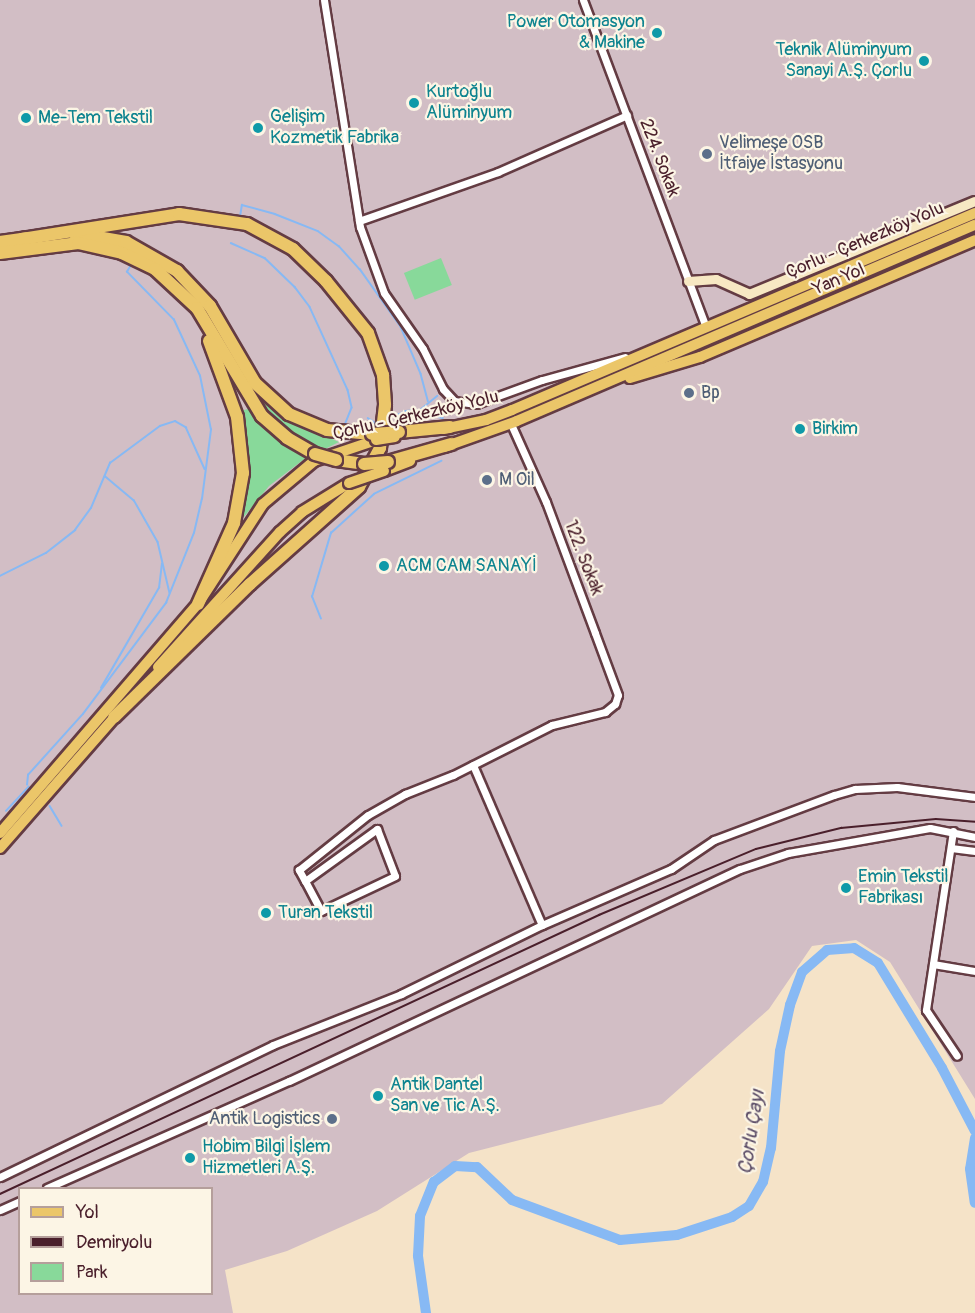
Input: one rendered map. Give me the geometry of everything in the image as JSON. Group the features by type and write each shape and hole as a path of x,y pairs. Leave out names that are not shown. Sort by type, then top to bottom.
{"highway":[{"path":"0,242 179,214 247,224 293,249 326,281 368,333 383,375 385,405 379,457 359,487 250,584 114,717"},
{"path":"22,238 93,234 126,242 154,256 200,292 244,368 272,402 317,427 374,437 450,427"},
{"path":"0,253 66,243 92,245 136,259 170,279 197,308 262,416 287,438 315,454 336,460 386,466 451,444"},
{"path":"170,279 207,335 235,408 243,458 242,489 234,523 198,604"}],"main road":[{"path":"688,281 716,279 749,294 975,201"},
{"name":"Çorlu - Çerkezköy Yolu","path":"450,427 486,420 975,213"},
{"name":"Çorlu - Çerkezköy Yolu","path":"451,444 511,423 975,225"},
{"name":"Yan Yol","path":"601,384 656,372 716,350 975,240"},
{"path":"706,327 716,350"},
{"name":"Çorlu - Çerkezköy Yolu","path":"0,833 198,604 249,522 278,488 330,453 374,437"},
{"path":"0,848 280,532 302,512 349,483 386,466"}],"street":[{"path":"324,0 359,221 384,293 454,401 476,405 542,380 656,347"},
{"name":"224. Sokak","path":"583,0 706,327"},
{"path":"359,221 498,172 627,115"},
{"name":"122. Sokak","path":"473,765 552,725 605,712 615,704 618,695 546,502 511,423"},
{"path":"305,881 377,828 395,876 321,911 299,870 368,815 473,765 542,925"},
{"path":"0,1177 273,1045 401,994 542,925 671,869 714,840 855,789 897,787 975,797"},
{"path":"49,1187 289,1081 740,868 788,853 930,828 975,837"},
{"path":"953,831 926,1010 957,1056"},
{"path":"951,848 975,851"},
{"path":"933,964 975,971"},
{"path":"0,1210 18,1202"}],"shaded area":[{"path":"0,0 975,0 975,1099 890,962 856,940 812,946 769,1009 662,1104 469,1153 377,1211 287,1251 225,1270 233,1313 0,1313"}],"green space":[{"path":"441,258 452,285 415,300 404,273"},
{"path":"245,382 286,419 339,442 321,451 292,436 263,410"},
{"path":"248,409 268,432 307,457 269,486 243,518 248,470 241,411"}],"waterway":[{"path":"240,217 242,205 275,214 318,231 339,246 360,269 401,327 421,374 428,401"},
{"path":"231,243 265,258 295,287 310,307 348,390 352,408 345,425"},
{"path":"27,785 28,775 83,714 166,603 194,533 202,499 211,430 200,376 174,320 127,272 131,265"},
{"path":"406,411 420,410 437,396"},
{"path":"395,416 406,411 411,415"},
{"path":"415,412 432,414"},
{"path":"394,424 404,415"},
{"path":"430,415 443,418"},
{"path":"368,418 377,424"},
{"path":"0,576 46,553 75,530 91,508 110,463 160,426 175,421 186,427 205,469"},
{"path":"321,619 312,597 331,533 374,494 441,461"},
{"path":"105,476 134,500 158,542 170,593"},
{"path":"101,688 159,588 162,564"},
{"path":"6,811 28,787"},
{"path":"50,806 62,826"},
{"name":"Çorlu Çayı","path":"426,1313 418,1256 420,1216 434,1182 455,1166 477,1167 512,1200 620,1240 677,1235 732,1217 749,1206 763,1182 771,1148 780,1051 790,1005 802,972 827,950 854,948 878,963 942,1068 975,1131"},
{"name":"Çorlu Çayı","path":"975,1138 970,1169 975,1203"}],"railway":[{"path":"0,1194 599,915 756,849 841,828 936,819 975,822"}],"place":[{"name":"Power Otomasyon & Makine","path":"657,33"},
{"name":"Teknik Alüminyum Sanayi A.Ş. Çorlu","path":"924,61"},
{"name":"Kurtoğlu Alüminyum","path":"414,103"},
{"name":"Me-Tem Tekstil","path":"26,118"},
{"name":"Gelişim Kozmetik Fabrika","path":"258,128"},
{"name":"Velimeşe OSB İtfaiye İstasyonu","path":"707,154"},
{"name":"Bp","path":"689,393"},
{"name":"Birkim","path":"800,429"},
{"name":"M Oil","path":"487,480"},
{"name":"ACM CAM SANAYİ","path":"384,566"},
{"name":"Emin Tekstil Fabrikası","path":"846,888"},
{"name":"Turan Tekstil","path":"266,913"},
{"name":"Antik Dantel San ve Tic A.Ş.","path":"378,1096"},
{"name":"Antik Logistics","path":"332,1119"},
{"name":"Hobim Bilgi İşlem Hizmetleri A.Ş.","path":"190,1158"}]}
